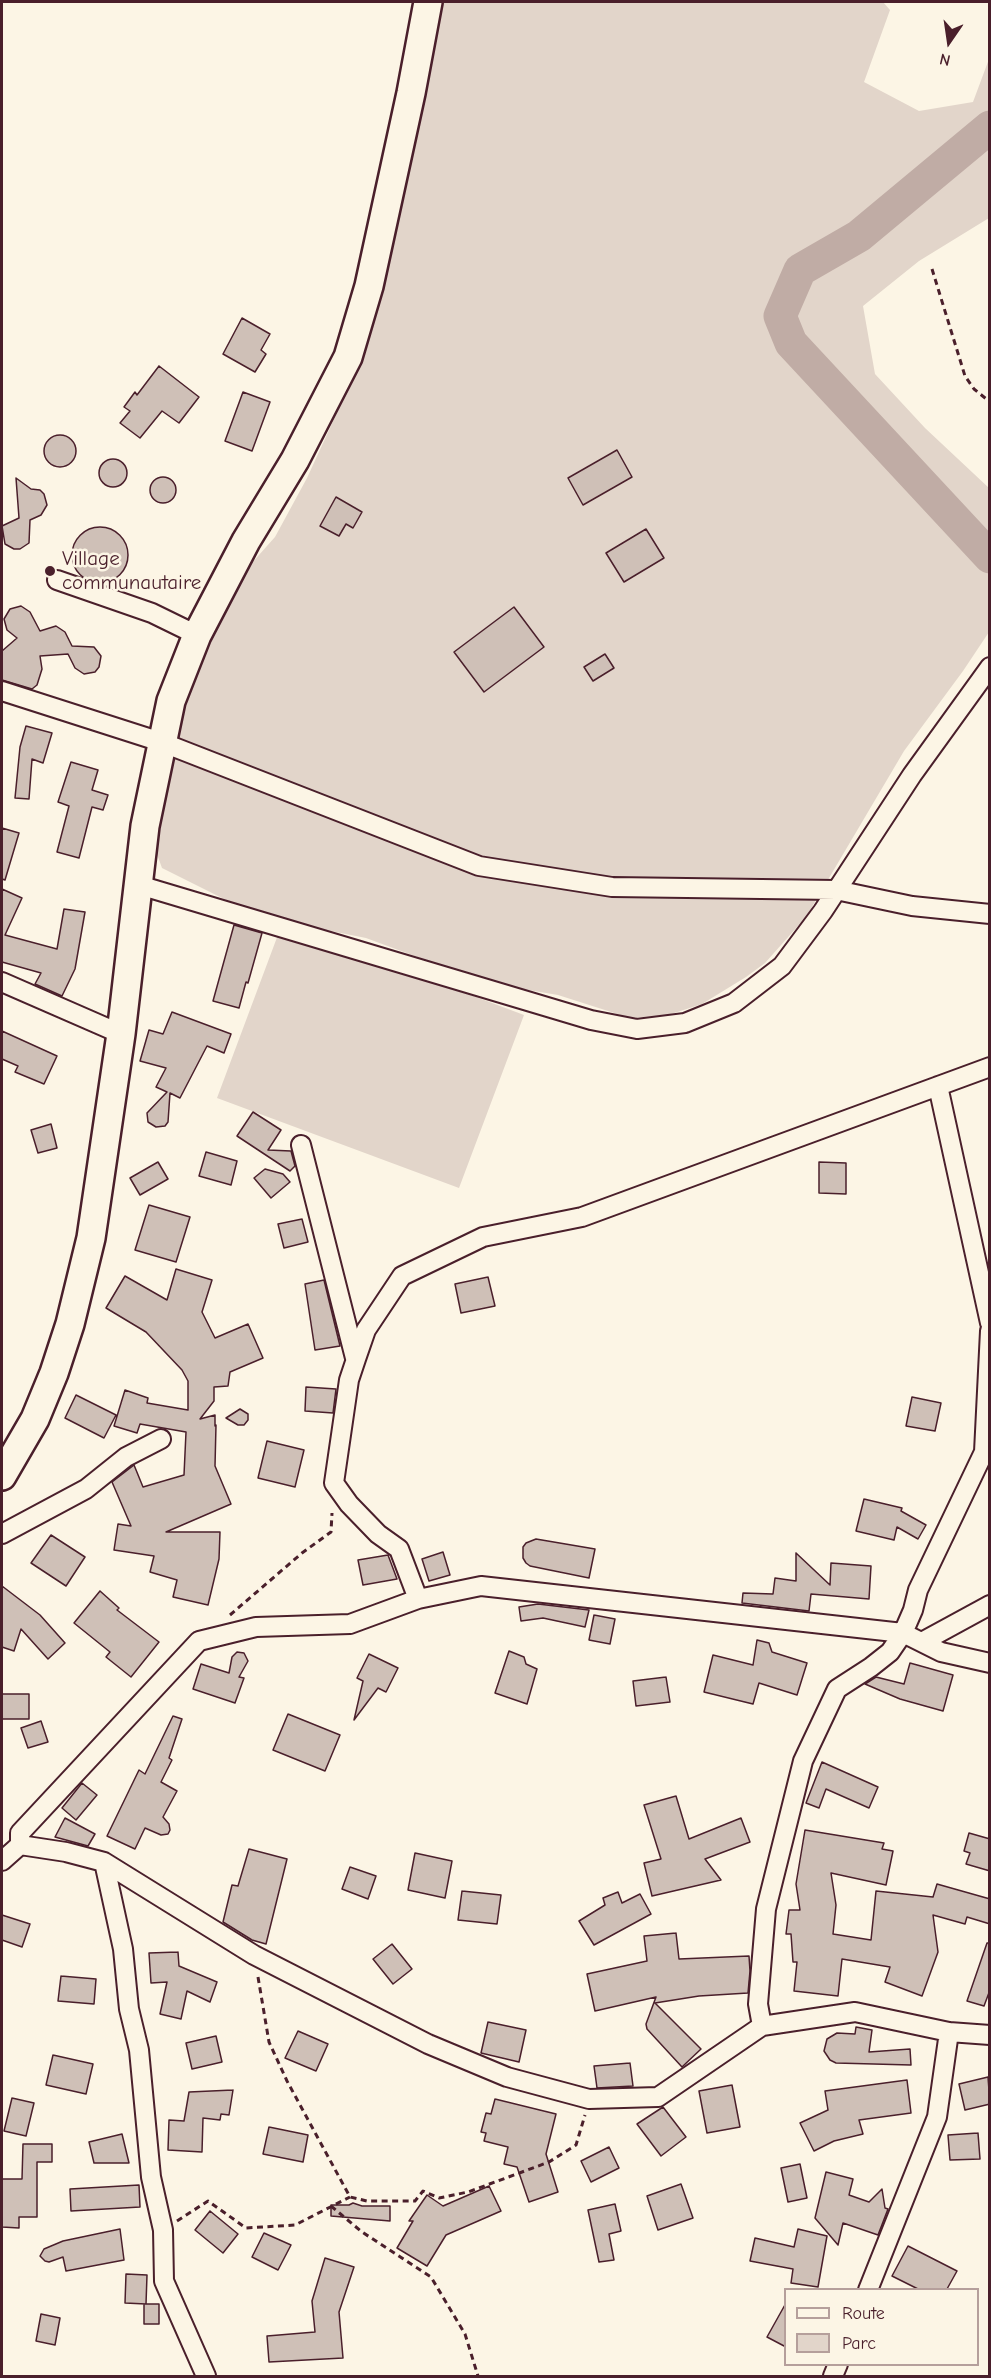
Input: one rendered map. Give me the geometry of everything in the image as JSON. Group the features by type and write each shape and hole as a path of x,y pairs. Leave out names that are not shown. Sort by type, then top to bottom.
{"highway":[{"path":"2,1476 35,1419 54,1373 70,1324 91,1238 121,1034 145,826 171,701 197,635 246,541 295,460 348,357 374,263 428,2"}],"street":[{"path":"57,580 152,613 197,635"},
{"path":"139,885 591,1020 637,1029 685,1023 734,1003 782,966 990,667"},
{"path":"2,690 161,742 479,866 612,887 837,890 912,906 990,914"},
{"path":"2,982 121,1034"},
{"path":"418,1599 399,1549 378,1534 349,1504 334,1483 349,1380 366,1330 402,1276 483,1238 582,1217 990,1067"},
{"path":"938,1086 990,1323"},
{"path":"301,1145 356,1359"},
{"path":"762,2026 758,2004 766,1909 803,1761 837,1689 871,1668 890,1652 903,1633 913,1610 918,1590 984,1452 990,1331"},
{"path":"2,1534 86,1489 126,1457 161,1439"},
{"path":"2,1861 20,1845 20,1833 199,1641 256,1627 350,1624 418,1599 481,1586 903,1633 941,1652 990,1663"},
{"path":"922,1642 990,1605"},
{"path":"20,1845 66,1852 104,1862 254,1955 428,2044 507,2077 589,2099 658,2097 762,2026 855,2012 950,2032 990,2035"},
{"path":"104,1862 123,1949 129,2009 140,2050 151,2177 163,2230 164,2281 206,2376"},
{"path":"868,2288 937,2117 950,2032"}],"path":[{"path":"932,269 965,376 974,390 990,402"},
{"path":"225,1619 302,1553 331,1532 334,1483"},
{"path":"254,1955 269,2042 287,2081 350,2197"},
{"path":"163,2230 208,2201 246,2228 295,2225 350,2197 366,2201 416,2200 423,2191 439,2198 468,2192 549,2162 576,2145 589,2099"},
{"path":"331,2206 362,2232 431,2277 465,2334 478,2376"}],"green space":[{"path":"438,2 883,2 890,10 864,82 919,111 973,102 989,59 989,218 919,261 863,306 875,374 925,428 989,488 989,632 904,751 806,917 765,963 746,977 702,1004 668,1015 630,1018 558,995 505,986 466,975 366,938 326,930 238,906 162,868 147,827 151,776 234,583 275,537 307,478 358,367"},
{"path":"282,924 524,1015 459,1188 217,1098"}],"building":[{"path":"242,318 270,334 261,350 266,354 255,372 223,354"},
{"path":"159,366 199,397 179,423 162,411 140,438 120,423 130,411 124,407 135,392 137,395"},
{"path":"243,392 270,402 252,451 225,441"},
{"path":"60,435 71,440 76,451 71,462 60,467 49,462 44,451 49,440"},
{"path":"617,450 632,477 583,505 568,478"},
{"path":"113,459 123,463 127,473 123,483 113,487 103,483 99,473 103,463"},
{"path":"163,477 172,481 176,490 172,499 163,503 154,499 150,490 154,481"},
{"path":"16,478 31,489 40,490 44,494 47,505 41,515 30,520 29,543 20,549 14,549 5,544 2,526 19,518"},
{"path":"336,497 362,512 353,528 346,524 339,536 320,526"},
{"path":"100,527 111,529 120,535 126,544 128,555 126,566 120,575 111,581 100,583 89,581 80,575 74,566 72,555 74,544 80,535 89,529"},
{"path":"646,529 664,558 624,582 606,553"},
{"path":"21,606 30,612 40,631 56,626 65,632 72,646 94,647 101,656 99,667 95,672 84,674 75,668 68,654 40,656 42,669 37,685 32,689 2,680 2,651 17,638 7,630 4,619 10,609"},
{"path":"514,607 544,647 484,692 454,652"},
{"path":"605,654 614,668 593,681 584,667"},
{"path":"26,726 52,733 43,763 32,759 29,799 15,798 20,747"},
{"path":"71,762 98,770 92,790 108,795 103,810 92,807 79,858 57,852 69,806 58,802"},
{"path":"2,828 19,833 5,880 2,879"},
{"path":"2,889 22,898 5,935 57,949 64,909 85,912 75,969 62,996 35,984 41,973 2,962"},
{"path":"234,925 262,933 239,1008 213,1001"},
{"path":"172,1012 231,1034 224,1053 207,1046 180,1098 170,1093 168,1122 165,1126 156,1127 148,1122 147,1113 167,1092 156,1087 166,1068 140,1061 149,1030 163,1034"},
{"path":"2,1031 57,1056 44,1084 15,1072 18,1066 2,1059"},
{"path":"253,1112 281,1130 268,1150 291,1151 295,1166 290,1171 237,1136"},
{"path":"51,1124 57,1148 38,1153 31,1130"},
{"path":"206,1152 237,1161 231,1185 199,1176"},
{"path":"158,1162 168,1179 140,1195 130,1178"},
{"path":"819,1162 846,1163 846,1194 819,1193"},
{"path":"265,1169 283,1174 290,1182 271,1198 254,1178"},
{"path":"149,1205 190,1217 176,1262 135,1250"},
{"path":"302,1219 308,1242 284,1248 278,1224"},
{"path":"176,1269 212,1280 202,1312 215,1338 248,1324 263,1358 230,1372 228,1386 214,1387 214,1401 200,1419 215,1415 215,1466 231,1504 166,1532 220,1532 219,1559 208,1605 173,1597 177,1580 150,1572 154,1556 114,1550 118,1524 131,1526 112,1482 134,1465 143,1487 184,1475 186,1432 140,1424 137,1433 114,1426 125,1390 148,1398 147,1403 188,1410 188,1381 182,1370 146,1332 106,1308 125,1276 167,1300"},
{"path":"488,1277 495,1306 461,1313 455,1284"},
{"path":"324,1280 340,1346 315,1350 305,1284"},
{"path":"306,1387 336,1389 333,1413 305,1411"},
{"path":"76,1395 116,1415 104,1438 65,1418"},
{"path":"912,1397 941,1403 935,1431 906,1426"},
{"path":"240,1409 248,1414 248,1420 244,1425 238,1425 226,1418"},
{"path":"267,1441 304,1450 295,1487 258,1478"},
{"path":"864,1499 902,1508 901,1511 926,1525 918,1539 897,1527 894,1540 856,1531"},
{"path":"51,1535 85,1557 66,1586 31,1563"},
{"path":"536,1539 595,1549 589,1578 530,1566 523,1558 523,1547 526,1543"},
{"path":"443,1552 450,1575 429,1581 422,1559"},
{"path":"796,1553 830,1585 831,1563 871,1566 869,1599 811,1594 809,1611 742,1603 743,1593 773,1594 775,1578 796,1581"},
{"path":"388,1555 397,1579 363,1585 358,1560"},
{"path":"2,1586 40,1615 65,1643 48,1659 21,1629 14,1651 2,1647"},
{"path":"100,1591 119,1608 117,1610 159,1642 131,1677 106,1657 110,1652 74,1623"},
{"path":"538,1604 589,1610 585,1627 543,1618 521,1621 519,1607"},
{"path":"594,1615 615,1619 610,1644 589,1640"},
{"path":"757,1640 769,1643 772,1652 807,1663 797,1695 759,1683 753,1704 704,1692 713,1655 753,1665"},
{"path":"509,1651 524,1657 526,1664 537,1669 527,1704 495,1693"},
{"path":"237,1652 244,1653 248,1661 239,1677 244,1678 235,1703 193,1689 201,1664 229,1673 232,1657"},
{"path":"369,1654 398,1668 386,1692 378,1688 354,1720 363,1681 357,1678"},
{"path":"910,1663 953,1675 943,1711 900,1699 865,1684 876,1677 904,1684"},
{"path":"666,1677 670,1702 636,1706 633,1681"},
{"path":"2,1694 29,1694 29,1719 2,1719"},
{"path":"288,1714 340,1735 325,1771 273,1750"},
{"path":"173,1716 182,1719 169,1758 172,1760 161,1782 177,1791 163,1817 169,1824 170,1830 168,1834 161,1835 145,1828 135,1849 107,1836 139,1770 145,1774"},
{"path":"41,1721 48,1742 28,1748 21,1728"},
{"path":"822,1762 878,1787 869,1808 826,1789 819,1808 806,1803"},
{"path":"82,1783 97,1795 76,1820 62,1808"},
{"path":"676,1796 689,1839 741,1818 750,1842 705,1859 721,1880 652,1896 644,1863 661,1859 644,1805"},
{"path":"65,1818 95,1834 88,1846 55,1837"},
{"path":"805,1830 884,1843 882,1849 893,1851 886,1885 831,1873 836,1905 833,1934 871,1940 876,1891 933,1897 937,1884 990,1899 990,1924 967,1917 965,1924 933,1915 938,1952 922,1996 885,1982 890,1967 842,1959 838,1996 794,1991 797,1962 793,1962 791,1934 786,1934 789,1910 800,1910 796,1884"},
{"path":"969,1833 990,1839 990,1871 966,1864 970,1853 964,1851"},
{"path":"249,1849 287,1859 266,1944 252,1940 223,1922 232,1885 238,1886"},
{"path":"415,1853 452,1861 445,1898 408,1890"},
{"path":"350,1867 376,1876 368,1899 342,1889"},
{"path":"462,1891 501,1895 497,1924 458,1920"},
{"path":"618,1892 622,1903 640,1894 651,1914 594,1945 579,1921 605,1905 603,1898"},
{"path":"2,1915 30,1924 22,1947 2,1940"},
{"path":"676,1933 679,1959 749,1956 750,1971 748,1993 699,1996 655,2003 701,2049 682,2067 647,2029 646,2024 656,1997 595,2011 587,1974 647,1961 644,1936"},
{"path":"987,1943 990,1943 990,1990 984,2006 967,2001"},
{"path":"392,1944 412,1969 393,1984 373,1959"},
{"path":"178,1952 179,1966 217,1982 210,2002 187,1991 181,2019 160,2014 167,1982 151,1983 149,1953"},
{"path":"61,1976 96,1979 94,2004 58,2001"},
{"path":"488,2022 526,2030 519,2062 481,2053"},
{"path":"856,2027 872,2030 869,2052 910,2049 911,2065 836,2063 830,2060 824,2051 827,2039 837,2033 855,2034"},
{"path":"298,2031 328,2044 316,2071 285,2058"},
{"path":"216,2036 222,2062 192,2069 186,2043"},
{"path":"53,2055 93,2064 86,2094 46,2085"},
{"path":"630,2063 633,2086 597,2088 594,2066"},
{"path":"988,2077 990,2104 965,2110 959,2084"},
{"path":"907,2080 911,2113 859,2120 863,2134 834,2141 814,2151 800,2123 828,2110 825,2091"},
{"path":"732,2085 740,2127 707,2133 699,2091"},
{"path":"233,2090 229,2115 221,2114 220,2120 203,2118 202,2152 168,2150 169,2120 184,2121 189,2092"},
{"path":"12,2098 34,2103 26,2136 4,2131"},
{"path":"495,2099 556,2114 546,2154 558,2192 529,2202 517,2167 504,2164 508,2147 484,2141 486,2133 481,2132 486,2113 491,2114"},
{"path":"663,2107 686,2137 661,2156 637,2124"},
{"path":"269,2127 308,2135 303,2162 263,2154"},
{"path":"978,2133 980,2159 950,2160 948,2135"},
{"path":"122,2134 129,2163 94,2163 89,2142"},
{"path":"23,2144 52,2144 52,2162 37,2162 37,2217 19,2217 19,2228 2,2227 2,2179 22,2179"},
{"path":"609,2147 619,2168 591,2182 581,2161"},
{"path":"800,2164 807,2198 788,2202 781,2168"},
{"path":"826,2172 853,2179 849,2195 869,2202 882,2189 885,2208 888,2209 878,2235 843,2223 838,2245 815,2218"},
{"path":"681,2184 693,2218 658,2230 647,2196"},
{"path":"139,2185 140,2207 71,2211 70,2189"},
{"path":"489,2186 501,2211 446,2235 427,2266 397,2248 413,2221 409,2221 427,2195 443,2206"},
{"path":"353,2203 362,2206 390,2206 390,2221 331,2216 331,2205"},
{"path":"615,2204 621,2231 609,2234 614,2260 599,2262 588,2210"},
{"path":"210,2211 238,2234 223,2253 195,2230"},
{"path":"120,2229 124,2260 66,2271 63,2257 49,2262 40,2256 44,2249 63,2241"},
{"path":"798,2229 827,2236 818,2287 791,2283 793,2269 750,2261 755,2238 794,2247"},
{"path":"264,2233 291,2245 278,2270 252,2257"},
{"path":"908,2246 957,2271 948,2288 916,2288 892,2276"},
{"path":"325,2258 354,2267 339,2312 343,2358 269,2362 267,2336 315,2332 312,2301"},
{"path":"126,2274 147,2275 146,2304 125,2303"},
{"path":"144,2304 159,2304 159,2324 144,2324"},
{"path":"784,2307 784,2346 767,2337"},
{"path":"41,2314 60,2318 55,2345 36,2341"}],"waterway":[{"path":"990,127 859,236 800,270 780,316 791,343 990,557"}],"place":[{"name":"Village communautaire","path":"50,571"}]}
